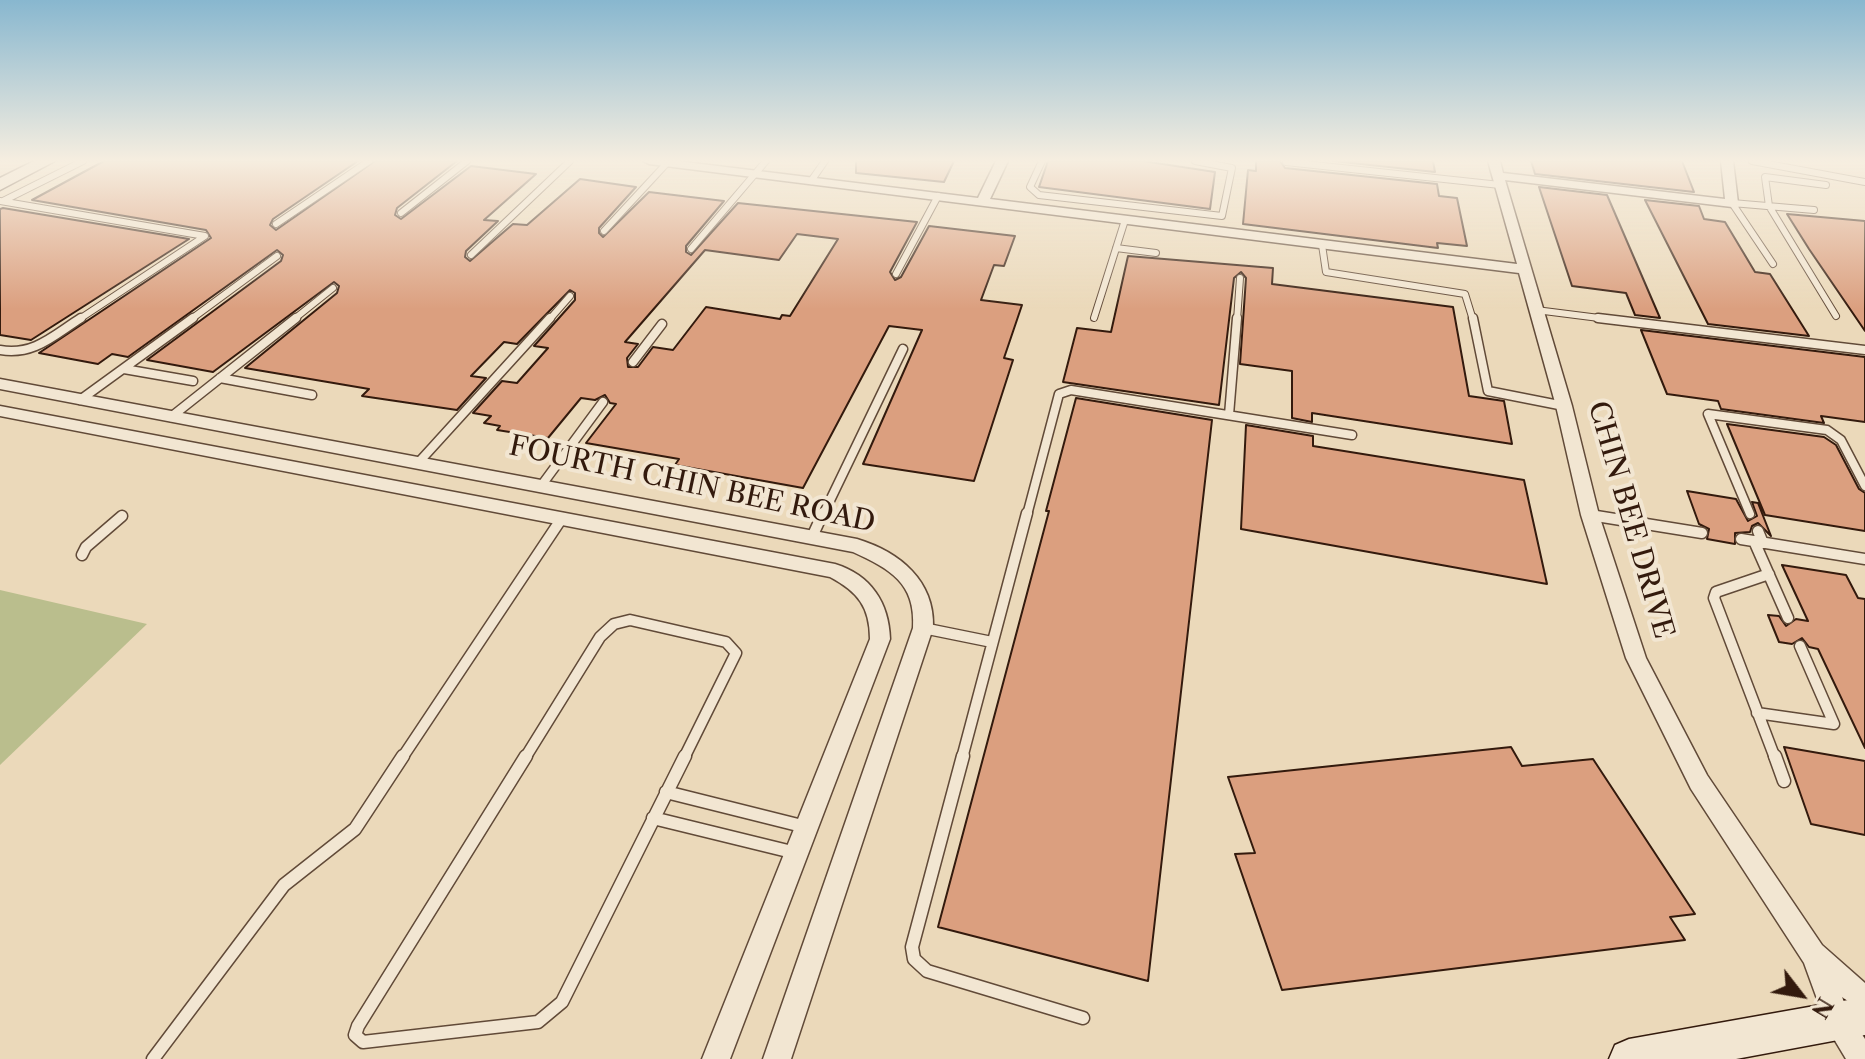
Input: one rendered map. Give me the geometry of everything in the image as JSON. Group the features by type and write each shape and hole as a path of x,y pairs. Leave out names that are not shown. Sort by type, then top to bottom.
{"main road":[{"path":"1629,1059 1856,1012"}],"street":[{"path":"1053,210 1523,269"},
{"name":"CHIN BEE DRIVE","path":"1507,210 1564,406 1590,515 1636,658 1699,782 1813,954 1856,1012 1862,1059"},
{"name":"FOURTH CHIN BEE ROAD","path":"0,384 857,546 904,571 925,603 923,628 777,1059"},
{"name":"FOURTH CHIN BEE ROAD","path":"0,411 835,571 860,583 873,600 881,622 880,639 716,1059"}],"lane":[{"path":"0,350 18,353 32,350 205,236 68,210"},
{"path":"276,224 296,210"},
{"path":"401,213 404,210"},
{"path":"471,255 518,210"},
{"path":"604,231 623,210"},
{"path":"691,249 724,210"},
{"path":"896,274 930,210"},
{"path":"1173,210 1222,216 1223,210"},
{"path":"1737,210 1773,264"},
{"path":"1772,210 1836,316"},
{"path":"1094,318 1125,220"},
{"path":"1322,245 1326,272 1449,289 1465,294 1469,300 1488,391 1564,406"},
{"path":"1116,248 1156,253"},
{"path":"80,400 277,256"},
{"path":"1229,415 1240,278"},
{"path":"171,417 333,288"},
{"path":"419,462 570,296"},
{"path":"1536,310 1865,350"},
{"path":"633,362 662,324"},
{"path":"812,537 903,349"},
{"path":"124,369 193,381"},
{"path":"220,378 312,395"},
{"path":"1083,1018 927,971 914,959 914,933 1060,392 1071,390 1352,435"},
{"path":"541,486 603,402"},
{"path":"1750,514 1708,414 1827,430 1841,440 1865,486"},
{"path":"1590,515 1702,533"},
{"path":"82,555 86,547 122,516"},
{"path":"153,1059 284,885 355,829 562,518"},
{"path":"1741,539 1759,539 1865,559"},
{"path":"1759,539 1769,574 1788,618"},
{"path":"1769,574 1716,592 1714,598 1784,781"},
{"path":"630,620 726,642 735,648 735,658 666,792 562,1002 548,1017 538,1022 372,1043 363,1042 355,1035 600,637 621,621 630,620"},
{"path":"923,628 992,642"},
{"path":"1757,713 1834,724 1800,646"},
{"path":"666,792 807,828"},
{"path":"653,818 796,853"}],"green space":[{"path":"0,590 147,624 0,765"}],"building":[{"path":"0,210 18,210 189,239 31,340 0,335"},
{"path":"92,210 286,210 270,225 276,230 304,210 396,210 395,215 401,219 412,210 495,210 484,220 498,221 466,251 465,257 470,261 513,224 527,225 544,210 615,210 599,228 603,237 630,210 716,210 686,246 686,252 691,255 731,210 808,210 917,222 890,272 895,280 901,277 929,226 1015,236 1004,266 994,265 981,300 1022,305 1004,358 1013,360 974,481 863,464 922,330 889,326 803,488 675,465 679,459 586,443 616,404 610,403 605,395 595,400 581,398 548,438 497,430 500,426 484,423 491,416 473,413 502,381 517,383 548,348 534,346 575,300 575,293 570,290 517,344 504,342 471,376 486,378 457,410 362,396 369,389 245,368 337,293 339,286 334,282 213,372 147,360 281,261 283,255 277,250 128,357 112,354 98,364 39,353 211,238 206,230","holes":["797,234 838,239 790,316 782,315 780,319 706,307 673,350 653,347 638,367 628,367 627,358 638,344 625,342 705,250 779,260"]},
{"path":"1244,210 1460,210 1467,246 1437,243 1438,248 1243,224"},
{"path":"1547,210 1614,210 1660,318 1635,315 1626,293 1572,286"},
{"path":"1650,210 1701,210 1704,219 1725,222 1755,272 1770,274 1809,336 1708,324"},
{"path":"1787,214 1865,221 1865,331 1809,249"},
{"path":"1128,256 1273,268 1272,284 1453,307 1469,396 1504,401 1512,444 1312,413 1312,422 1292,418 1292,371 1240,364 1246,278 1241,272 1234,278 1219,405 1063,382 1077,328 1111,332"},
{"path":"1641,330 1865,357 1865,422 1821,416 1824,423 1721,409 1718,401 1667,394"},
{"path":"1076,398 1212,420 1148,981 938,927"},
{"path":"1727,424 1824,437 1836,445 1859,489 1865,493 1865,531 1765,515"},
{"path":"1246,425 1313,436 1313,446 1524,480 1547,584 1241,529"},
{"path":"1687,491 1736,499 1748,521 1757,516 1752,502 1758,503 1771,536 1758,523 1752,526 1750,532 1735,533 1735,544 1707,539 1709,529 1699,524"},
{"path":"1782,565 1846,575 1858,598 1865,599 1865,748 1818,649 1809,647 1802,638 1792,644 1779,642 1768,615 1779,616 1786,626 1796,619 1808,621"},
{"path":"1511,747 1522,766 1593,759 1695,914 1670,917 1685,940 1282,990 1235,854 1255,853 1228,777"},
{"path":"1784,747 1865,761 1865,835 1811,824"}]}
